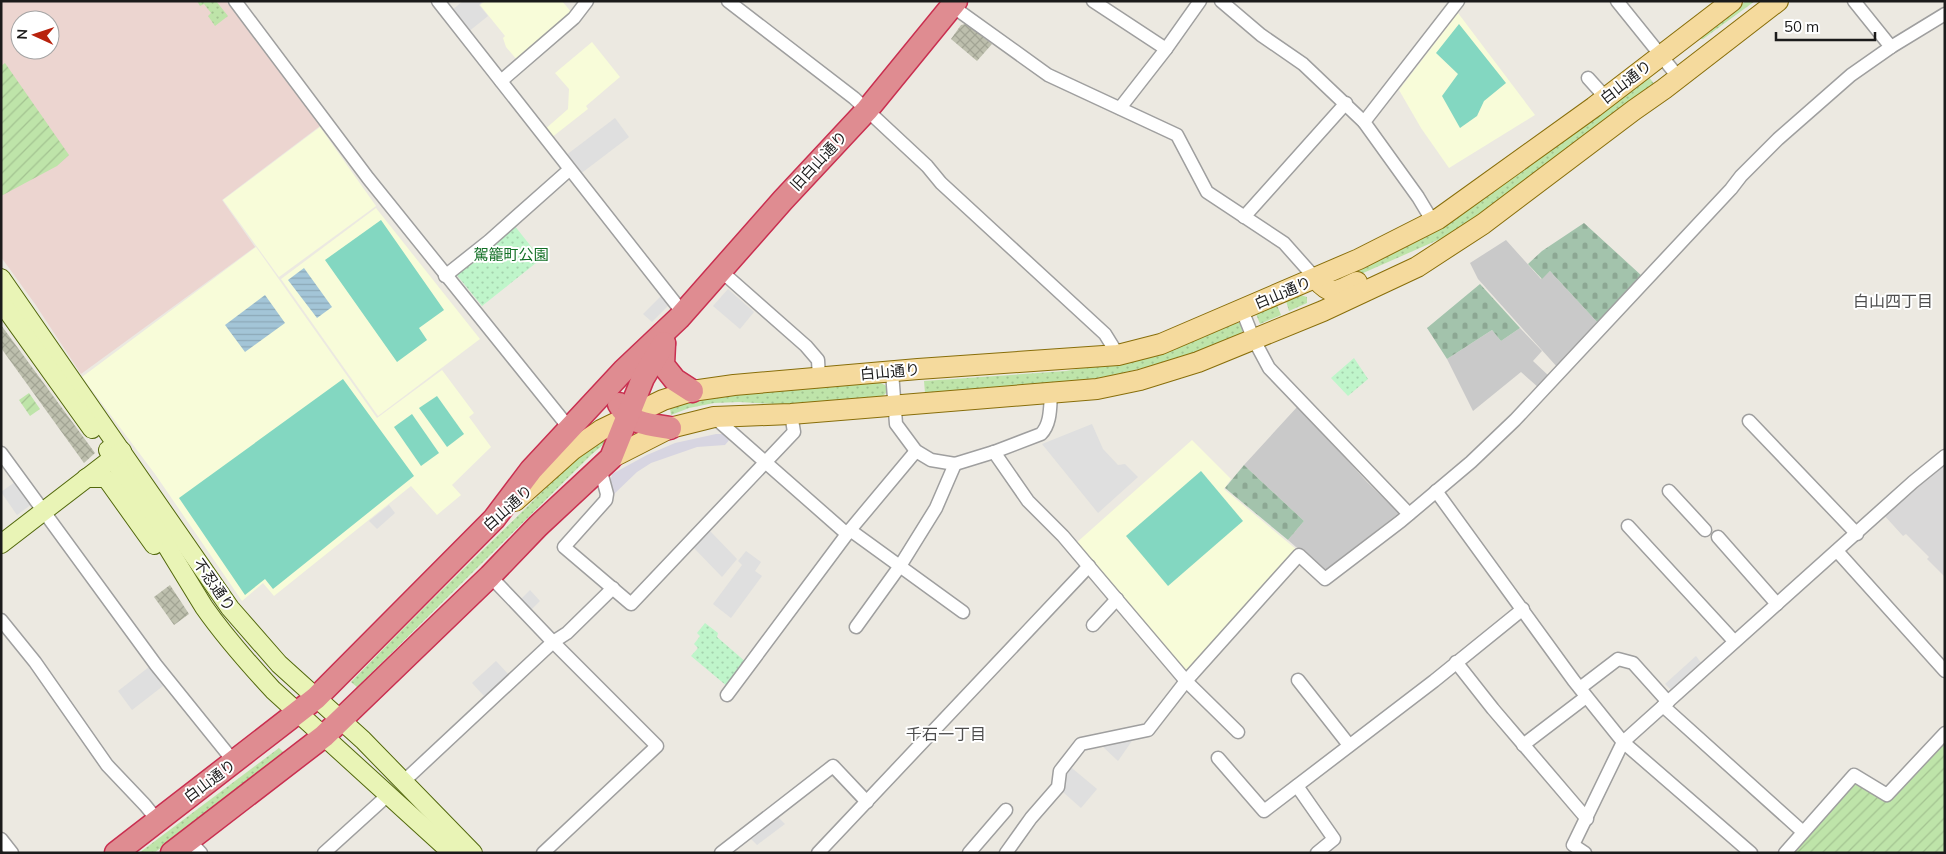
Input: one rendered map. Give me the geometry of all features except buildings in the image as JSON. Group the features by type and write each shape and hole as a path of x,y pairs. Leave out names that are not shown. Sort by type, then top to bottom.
{"highway":[{"name":"旧白山通り","path":"681,315 783,200 867,110 954,4"},
{"path":"605,463 643,378 681,315"},
{"path":"494,519 531,470 619,376 681,315"},
{"path":"664,344 663,365 675,380 692,391"},
{"path":"619,376 616,391 620,406 627,416 641,423 670,428"},
{"name":"白山通り","path":"187,848 341,721 490,576 538,526 605,463"},
{"name":"白山通り","path":"116,853 235,763 316,698 494,519"}],"main road":[{"name":"白山通り","path":"494,519 572,450 601,430 663,400 692,391 819,378 1118,355 1161,344 1359,260 1433,222 1606,98 1732,1"},
{"name":"白山通り","path":"605,463 670,428 714,417 792,414 1097,389 1140,380 1198,362 1254,340 1400,276 1434,256 1483,224 1707,57 1778,1"},
{"path":"1690,34 1707,57"},
{"path":"1316,279 1325,290 1335,292 1388,268 1434,256"},
{"name":"不忍通り","path":"1,278 118,454 204,607 217,626 249,664 298,713 452,853"},
{"name":"不忍通り","path":"1,302 118,454 230,608 264,649 404,781 473,853"},
{"path":"1,544 118,454"},
{"path":"86,478 105,478 109,482 181,583 204,607"}],"street":[{"path":"235,1 313,108 445,276 570,429"},
{"path":"438,1 502,81 681,315"},
{"path":"502,81 574,18 587,1"},
{"path":"728,1 829,77 867,110 927,166 941,182 1105,334 1118,355"},
{"path":"1092,1 1166,49"},
{"path":"1120,108 1166,49 1200,1"},
{"path":"1221,1 1261,35 1303,64 1346,103 1364,122 1418,197 1433,222"},
{"path":"1364,122 1458,1"},
{"path":"1617,1 1679,78"},
{"path":"1854,1 1891,46"},
{"path":"954,4 1048,75 1177,135 1207,192 1284,243 1316,279"},
{"path":"1006,853 1031,818 1058,787 1060,771 1081,744 1148,730 1186,681 1299,555 1325,579 1472,462 1515,420 1732,189 1741,176 1778,139 1851,75 1891,46 1942,20"},
{"path":"1588,78 1606,98"},
{"path":"1244,218 1346,103"},
{"path":"445,276 489,241 569,170"},
{"path":"721,271 806,346 818,360 819,378"},
{"path":"1242,310 1254,340 1269,368 1409,514"},
{"path":"892,372 896,424 916,451 931,460 955,464 994,452 1041,434 1045,430 1050,414 1051,394"},
{"path":"605,463 606,500 564,547 631,604 794,432 792,414"},
{"path":"714,417 848,532 900,566 963,612"},
{"path":"1749,421 1856,534"},
{"path":"727,695 848,532 916,451"},
{"path":"1,452 156,665 235,763"},
{"path":"994,452 1028,501 1089,566 1186,681 1238,732"},
{"path":"1585,853 1573,845 1623,742 1913,482 1945,456"},
{"path":"856,627 900,566 936,508 955,464"},
{"path":"1436,491 1583,692 1623,742 1751,853"},
{"path":"1669,491 1705,530"},
{"path":"1628,526 1734,641"},
{"path":"1718,538 1777,604"},
{"path":"1837,552 1945,671"},
{"path":"818,853 1089,566"},
{"path":"490,576 657,746 543,853"},
{"path":"404,781 553,642 567,633 613,588"},
{"path":"1093,624 1117,599"},
{"path":"1218,758 1264,811 1524,609"},
{"path":"1,620 34,662 108,765 146,805 158,821"},
{"path":"1523,745 1618,659 1633,662 1665,704 1803,832"},
{"path":"1456,662 1523,745 1587,819"},
{"path":"1298,680 1349,745"},
{"path":"1785,853 1854,775 1887,795 1945,733"},
{"path":"721,853 833,766 867,802"},
{"path":"1297,786 1334,839 1320,852"},
{"path":"324,853 388,794"},
{"path":"969,853 1006,810"},
{"path":"1,839 12,853"}],"shaded area":[{"path":"1,1 226,1 320,126 222,200 255,247 81,374 35,304 1,257"},
{"path":"463,1 483,1 479,5 488,16 468,32 451,11"},
{"path":"485,1 562,1 572,13 517,60 506,47 503,38 505,36 480,5"},
{"path":"1458,13 1535,115 1449,168 1421,128 1399,90"},
{"path":"966,24 992,44 977,61 951,39 961,25"},
{"path":"592,42 620,77 586,106 588,109 551,138 544,130 568,109 569,89 555,73"},
{"path":"615,118 629,137 579,175 565,156"},
{"path":"320,127 376,206 279,277 223,200"},
{"path":"376,208 480,339 378,416 281,279"},
{"path":"1506,240 1541,279 1550,271 1599,324 1558,368 1478,279 1470,263"},
{"path":"256,247 377,418 442,370 474,413 469,417 491,447 452,485 461,495 437,515 411,486 274,596 263,583 242,601 155,474 82,377"},
{"path":"728,289 754,312 740,329 713,306"},
{"path":"663,294 671,303 652,322 643,314"},
{"path":"1,325 95,453 84,463 1,348"},
{"path":"1520,328 1542,351 1533,361 1550,377 1539,388 1521,372 1473,411 1447,359 1492,330 1501,341"},
{"path":"1298,406 1367,482 1399,513 1327,569 1321,569 1288,540 1304,521 1244,465"},
{"path":"1092,424 1103,449 1118,465 1125,464 1138,477 1098,513 1042,444"},
{"path":"724,434 730,439 725,445 697,447 651,463 637,472 613,495 610,483 612,474 647,455 675,443"},
{"path":"1192,440 1231,479 1224,489 1297,550 1188,674 1075,544"},
{"path":"1945,460 1945,577 1927,559 1929,557 1906,534 1903,536 1883,514"},
{"path":"15,482 32,504 17,515 1,492"},
{"path":"389,505 395,513 377,529 369,521"},
{"path":"710,531 737,559 722,577 693,547"},
{"path":"746,551 761,562 755,571 762,576 731,618 713,604 742,565 738,561"},
{"path":"170,585 189,614 174,625 154,597"},
{"path":"530,590 540,601 530,611 520,600"},
{"path":"1696,656 1702,664 1672,691 1665,684"},
{"path":"496,661 509,675 485,697 472,683"},
{"path":"149,667 163,686 132,710 118,691"},
{"path":"1134,738 1118,761 1100,744"},
{"path":"1067,764 1097,789 1081,808 1063,792 1063,770"},
{"path":"778,817 785,824 757,845 751,839"}],"green space":[{"path":"197,1 216,1 228,16 215,26 208,16 211,13 204,4 200,6"},
{"path":"1746,1 1755,1 1703,39 1700,39 1701,36"},
{"path":"1459,24 1506,83 1484,101 1477,116 1460,128 1442,96 1458,74 1436,53"},
{"path":"5,63 69,155 57,166 1,196 1,66"},
{"path":"1648,76 1655,85 1528,182 1447,236 1336,285 1332,282 1334,279 1440,227 1481,201"},
{"path":"381,220 444,310 419,328 427,340 397,362 325,260"},
{"path":"1584,223 1642,276 1599,324 1550,271 1542,279 1528,264 1542,251"},
{"name":"駕籠町公園","path":"514,225 541,259 482,306 455,273"},
{"path":"1480,284 1520,328 1501,341 1492,330 1447,359 1427,328"},
{"path":"1300,295 1307,297 1307,303 1289,311 1286,301"},
{"path":"1277,305 1281,315 1260,324 1256,314"},
{"path":"1235,323 1241,323 1244,329 1234,337 1183,356 1126,372 1054,384 925,393 924,381 1066,371 1109,363"},
{"path":"1354,358 1368,379 1348,396 1331,378"},
{"path":"343,379 414,476 273,589 265,579 245,595 179,498"},
{"path":"878,382 887,388 887,392 883,396 791,405 739,402 714,403 689,408 671,415 670,408 721,396"},
{"path":"29,393 40,409 30,416 19,400"},
{"path":"437,396 464,434 447,447 419,408"},
{"path":"412,414 439,453 421,466 394,427"},
{"path":"609,437 610,439 592,454 357,687 351,682 564,470 586,451"},
{"path":"1244,465 1304,521 1288,540 1225,488"},
{"path":"1201,471 1243,521 1168,586 1126,536"},
{"path":"705,623 718,633 717,637 747,663 728,687 691,656 698,648 694,644 700,636 697,633"},
{"path":"1945,740 1945,853 1790,853 1855,779 1887,799"},
{"path":"279,748 286,755 154,853 139,853"}],"water":[{"path":"304,268 332,307 317,318 288,280"},
{"path":"265,295 285,323 245,352 225,325"}],"district":[{"name":"白山四丁目","path":"1893,301"},
{"name":"千石一丁目","path":"946,734"}]}
